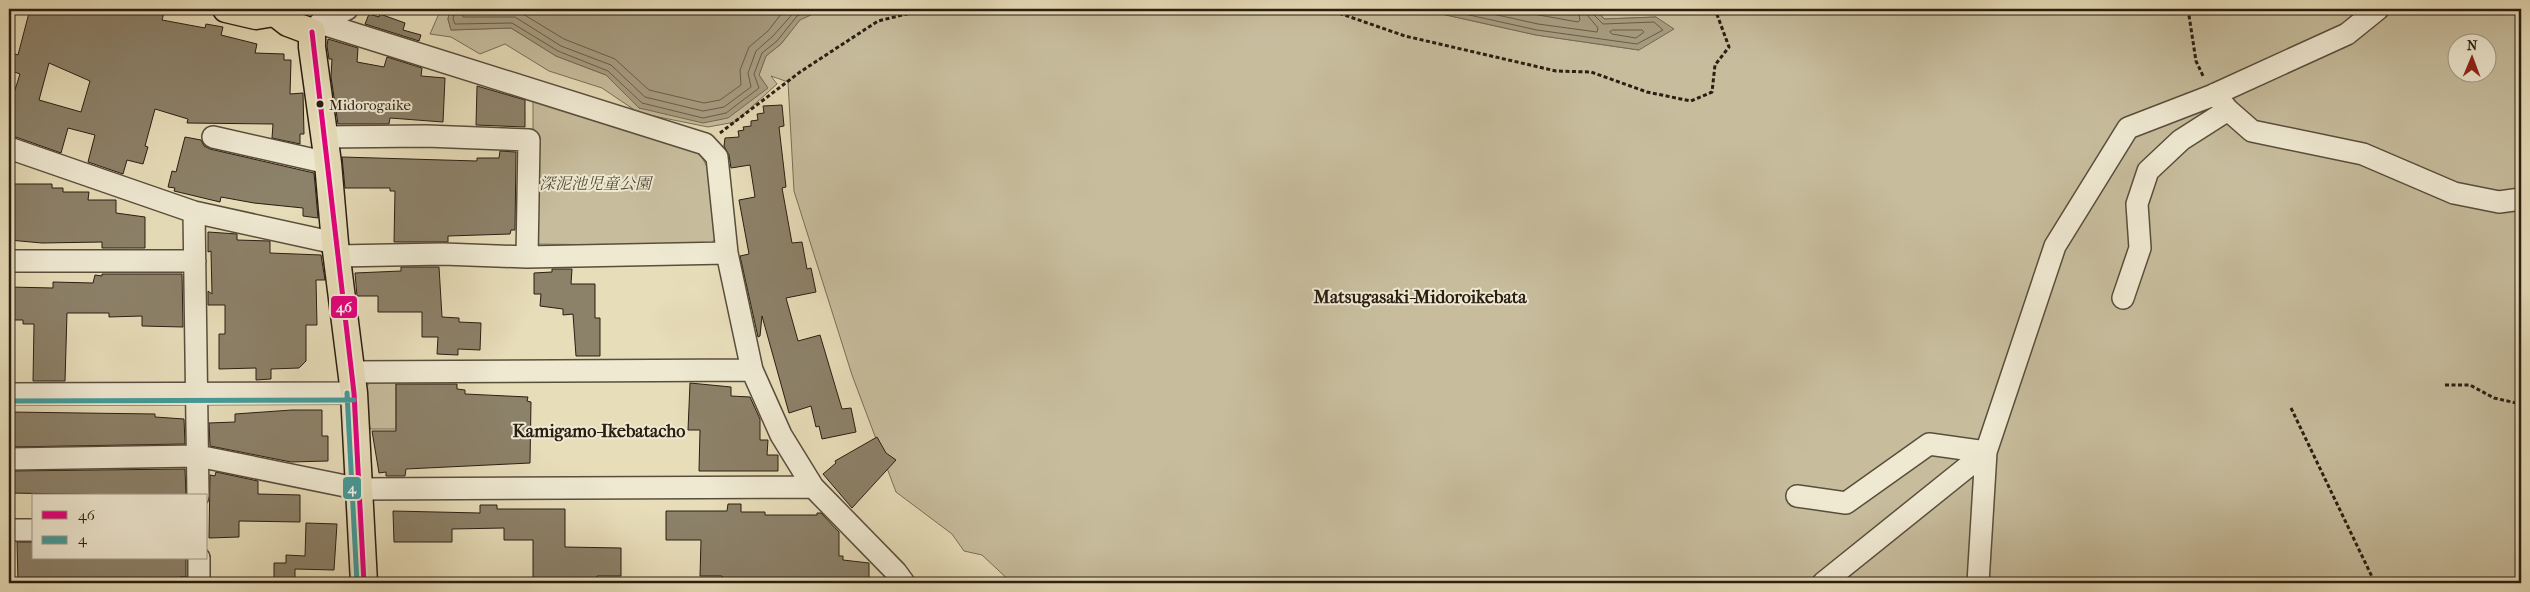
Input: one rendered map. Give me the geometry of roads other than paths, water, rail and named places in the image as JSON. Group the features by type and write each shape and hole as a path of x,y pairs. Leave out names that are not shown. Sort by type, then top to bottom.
{"main road":[{"path":"226,9 256,16 272,11 288,23 316,28 312,46 328,163 352,383 360,489 364,583"}],"street":[{"path":"316,28 347,9"},
{"path":"1978,583 1986,452 2055,246 2128,128 2218,100 2347,34 2378,9"},
{"path":"316,28 705,144 718,157 727,253 752,370 781,435 813,487 896,572 904,583"},
{"path":"2218,100 2252,131 2363,154 2454,193 2499,202 2521,199"},
{"path":"2123,298 2140,248 2137,204 2148,171 2181,140 2218,100"},
{"path":"323,137 426,136 529,140 527,256"},
{"path":"213,137 328,163"},
{"path":"9,148 194,212 336,249 527,256 727,253"},
{"path":"194,212 198,494"},
{"path":"9,261 195,261"},
{"path":"9,394 197,392 352,383 752,370"},
{"path":"1798,496 1846,503 1930,444 1986,452"},
{"path":"1823,583 1986,452"},
{"path":"9,459 198,456 360,489 813,487"},
{"path":"9,530 32,530"},
{"path":"199,560 199,583"}],"water":[{"path":"450,9 824,9 800,20 781,44 766,56 759,75 768,88 728,118 703,123 639,108 606,75 556,56 511,28 451,30 448,19"},
{"path":"1419,9 1596,9 1604,19 1656,17 1674,29 1639,50 1536,35"}],"place":[{"name":"Midorogaike","path":"320,104"}],"district":[{"name":"Matsugasaki-Midoroikebata","path":"1420,297"},
{"name":"Kamigamo-Ikebatacho","path":"599,431"}],"park label":[{"name":"深泥池児童公園","path":"595,183"}]}
